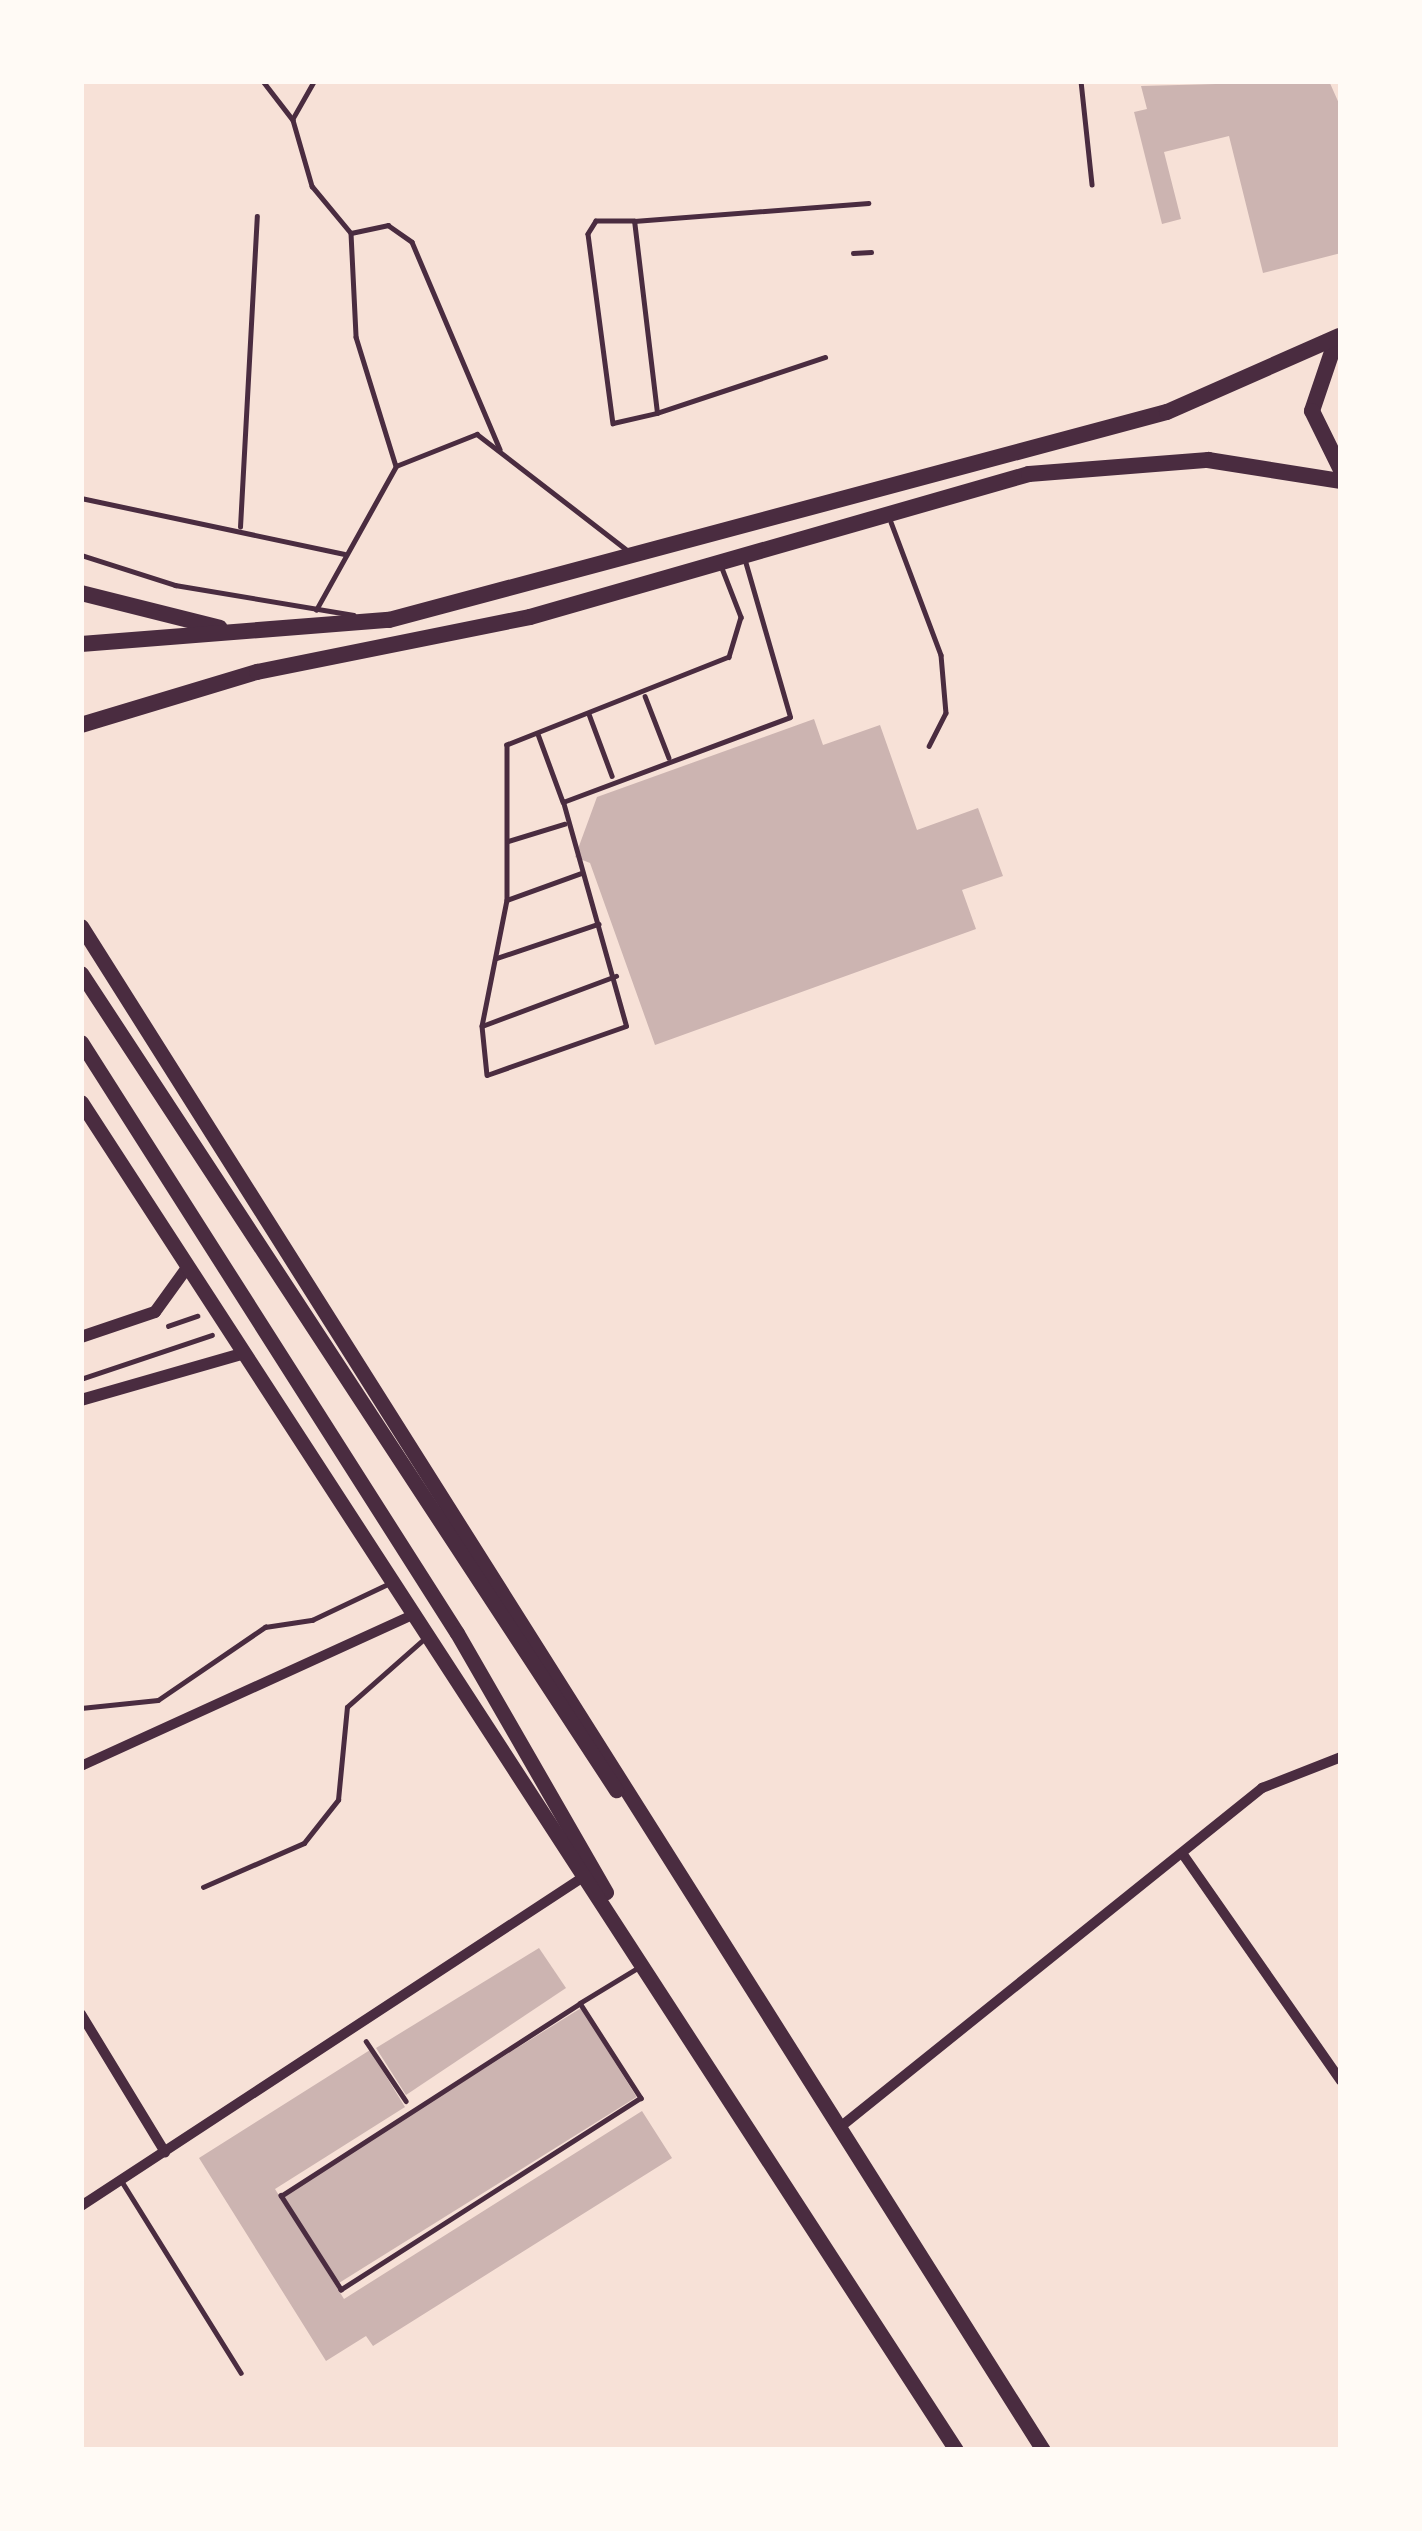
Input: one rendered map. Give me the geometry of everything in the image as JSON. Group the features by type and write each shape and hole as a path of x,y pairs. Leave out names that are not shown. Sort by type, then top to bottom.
{"highway":[{"path":"1340,336 1321,362 1312,411 1341,470"},
{"path":"81,644 389,620 1167,412 1340,336"},
{"path":"81,725 257,672 427,642 1029,474 1166,459 1341,481"},
{"path":"81,593 245,632"},
{"path":"81,737 257,672"}],"main road":[{"path":"81,926 1043,2450"},
{"path":"81,974 280,1286 680,1881"},
{"path":"81,1042 457,1633 680,2020"},
{"path":"81,1102 956,2450"}],"street":[{"path":"81,1337 155,1312 186,1269"},
{"path":"81,1400 242,1354"},
{"path":"81,1766 414,1614"},
{"path":"838,2128 1262,1788 1341,1757"},
{"path":"1182,1853 1341,2080"},
{"path":"81,2206 352,2021 584,1876"},
{"path":"81,2014 165,2152"}],"lane":[{"path":"263,81 292,119 312,186 351,233 356,337 395,466"},
{"path":"292,119 314,81"},
{"path":"1081,81 1092,184"},
{"path":"825,357 613,423 603,408 588,234 596,221 868,203"},
{"path":"240,527 257,215"},
{"path":"634,221 657,413"},
{"path":"351,233 388,225 412,242 500,449"},
{"path":"853,253 871,252"},
{"path":"316,610 395,466 478,434 632,554"},
{"path":"81,497 240,527 344,554"},
{"path":"886,511 941,655 946,713 929,746"},
{"path":"563,802 791,712 742,554"},
{"path":"81,555 316,610 389,620"},
{"path":"538,732 616,976 626,1026 501,1076 480,1058 507,900 503,758 538,732 645,696 728,657 741,617 720,563"},
{"path":"645,696 669,759"},
{"path":"589,714 613,779"},
{"path":"508,841 564,824"},
{"path":"507,900 581,873"},
{"path":"497,958 598,924"},
{"path":"482,1026 616,976"},
{"path":"81,1708 158,1700 265,1627 312,1620 392,1581"},
{"path":"203,1887 304,1843 344,1781 347,1707 429,1636"},
{"path":"580,2003 640,2098 341,2290 281,2196 580,2003 644,1964"},
{"path":"121,2180 241,2373"}],"path":[{"path":"81,1379 227,1331"},
{"path":"352,2021 413,2111"}],"building":[{"path":"1329,81 1341,108 1341,253 1263,273 1229,136 1164,152 1181,219 1162,224 1134,112 1147,109 1141,86"},
{"path":"814,719 823,745 880,725 917,830 978,808 1003,876 962,890 976,929 655,1045 590,863 575,857 597,797"},
{"path":"539,1948 566,1988 406,2095 376,2048"},
{"path":"581,2008 637,2097 338,2284 282,2195"},
{"path":"370,2050 405,2107 275,2189 344,2299 642,2111 672,2158 373,2346 366,2336 326,2361 199,2158"}]}
